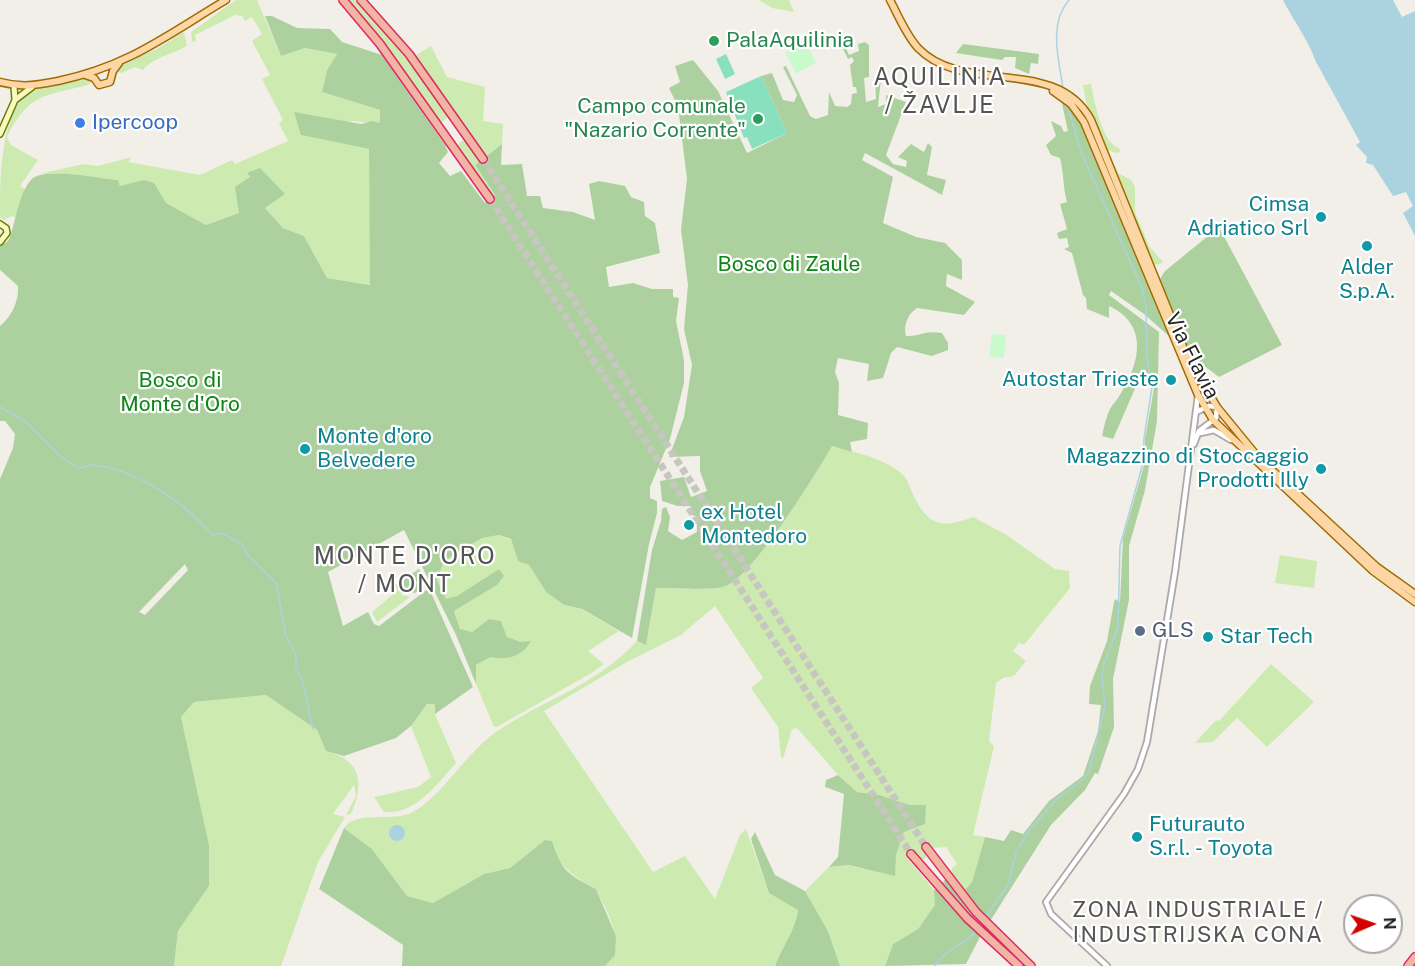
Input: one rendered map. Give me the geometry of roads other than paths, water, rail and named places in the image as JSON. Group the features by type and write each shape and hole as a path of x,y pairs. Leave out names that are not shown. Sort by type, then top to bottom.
{"highway":[{"path":"343,0 385,51 490,199"},
{"path":"362,0 409,54 483,159"},
{"path":"926,847 947,878 976,912 1031,966"},
{"path":"912,854 967,918 1019,966"},
{"path":"1409,966 1415,959"}],"main road":[{"path":"0,82 32,87 105,68 166,39 226,0"},
{"path":"890,0 913,42 930,57 967,71 1039,83"},
{"path":"81,75 94,78 97,83 105,85 111,80 111,73 120,62"},
{"path":"105,68 111,73"},
{"path":"94,78 97,70"},
{"name":"Via Flavia","path":"1039,83 1065,93 1080,105 1091,120 1186,354 1218,407 1258,457 1377,567 1415,594"},
{"name":"Via Flavia","path":"1039,83 1067,101 1084,122 1204,408 1231,440 1373,571 1415,602"},
{"path":"0,134 15,100 14,86"},
{"path":"15,100 32,87"},
{"path":"0,224 5,226 7,233 0,242"}],"street":[{"path":"1107,966 1051,914 1047,906 1048,899 1097,833 1138,769 1147,742 1192,453 1198,395"},
{"path":"1192,453 1197,437 1218,413 1218,407 1204,408 1196,412"},
{"path":"1197,437 1203,432 1214,430 1231,440"}],"water":[{"path":"1283,0 1393,0 1402,17 1415,11 1415,236 1403,213 1413,206 1406,192 1393,196 1373,165 1366,163 1367,157 1356,145 1360,142"},
{"path":"394,825 400,825 405,833 403,839 394,841 389,836 389,830"}],"waterway":[{"path":"1063,88 1057,31 1059,20 1069,0"},
{"path":"986,916 1007,887 1017,850 1030,829 1058,798 1085,778 1089,771 1105,706 1102,678 1104,664 1118,627 1120,546 1143,463 1144,438 1152,387 1147,357 1146,307 1142,288 1081,152 1068,106"},
{"path":"0,407 25,421 60,456 78,468 90,465 112,468 144,481 175,500 213,535 221,533 242,544 247,554 276,583 286,636 296,654 296,667 303,683 313,729"},
{"path":"935,966 944,955 977,930"}],"tunnel":[{"path":"483,159 926,847"},
{"path":"490,199 911,854"}],"place":[{"name":"PalaAquilinia","path":"714,41"},
{"name":"Campo comunale \"Nazario Corrente\"","path":"758,119"},
{"name":"Ipercoop","path":"80,123"},
{"name":"Cimsa Adriatico Srl","path":"1321,217"},
{"name":"Alder S.p.A.","path":"1367,246"},
{"name":"Autostar Trieste","path":"1171,380"},
{"name":"Monte d'oro Belvedere","path":"305,449"},
{"name":"Magazzino di Stoccaggio Prodotti Illy","path":"1321,469"},
{"name":"ex Hotel Montedoro","path":"689,525"},
{"name":"GLS","path":"1140,631"},
{"name":"Star Tech","path":"1208,637"},
{"name":"Futurauto S.r.l. - Toyota","path":"1137,837"}],"district":[{"name":"AQUILINIA / ŽAVLJE","path":"940,92"},
{"name":"MONTE D'ORO / MONT","path":"405,571"},
{"name":"ZONA INDUSTRIALE / INDUSTRIJSKA CONA","path":"1198,922"}],"park label":[{"name":"Bosco di Zaule","path":"789,265"},
{"name":"Bosco di Monte d'Oro","path":"180,393"}]}
